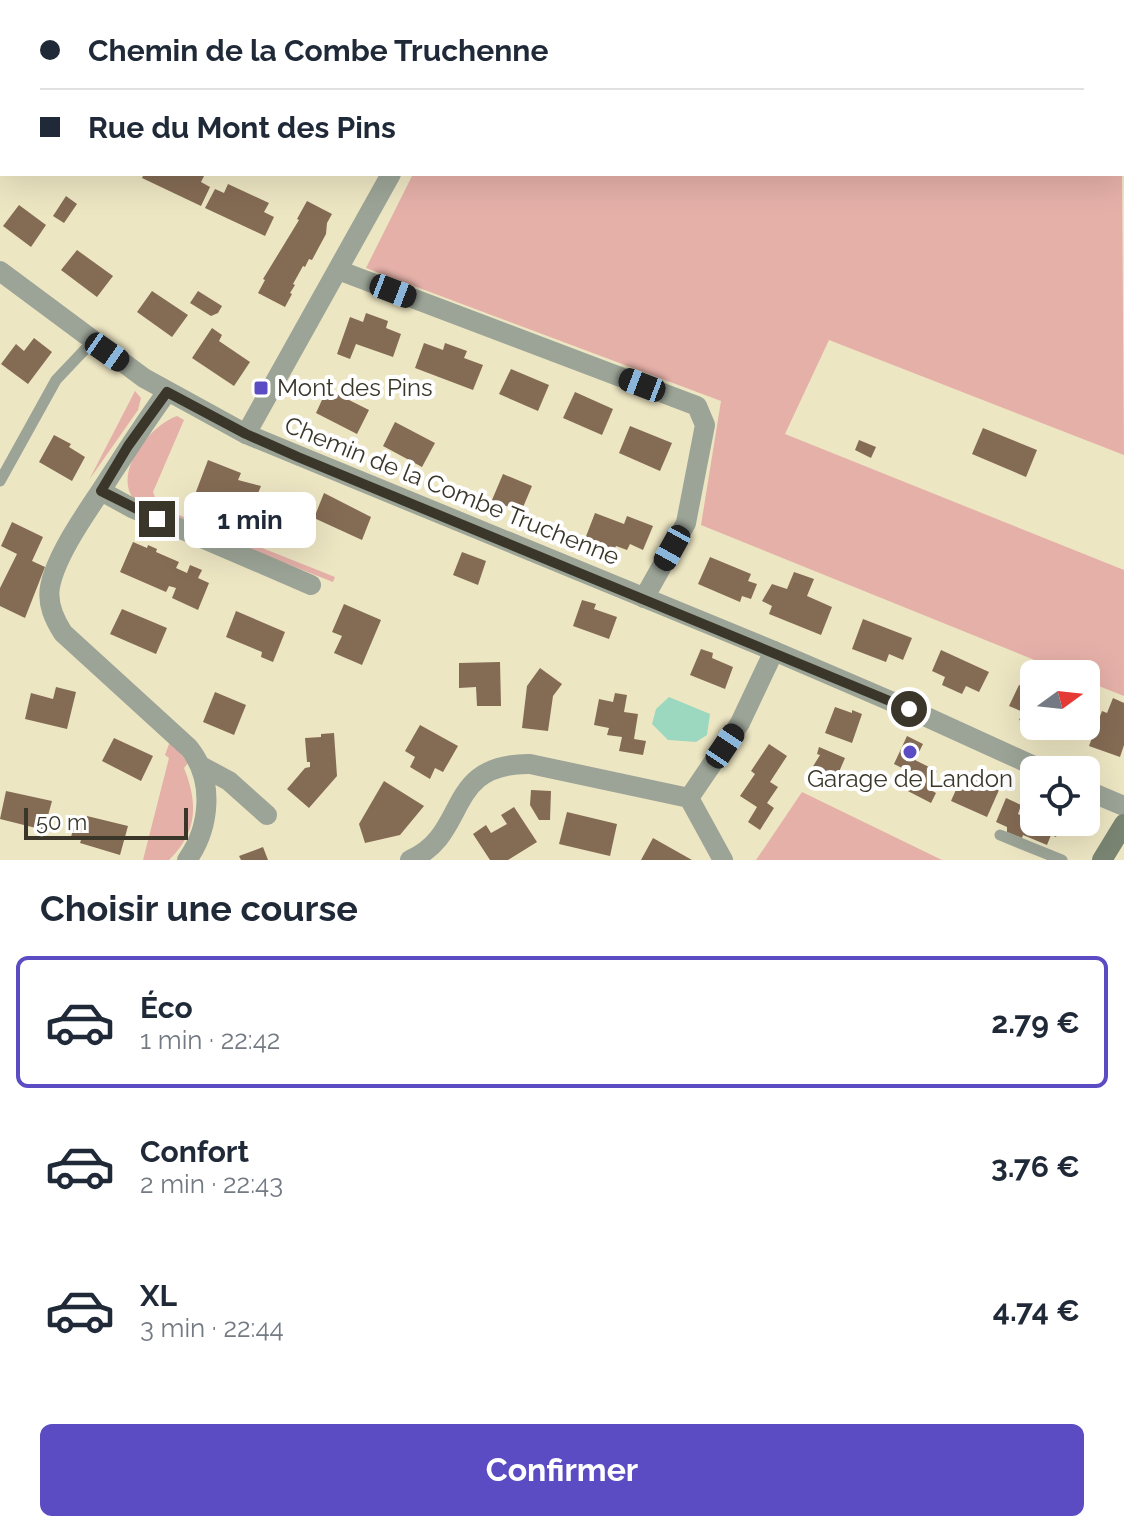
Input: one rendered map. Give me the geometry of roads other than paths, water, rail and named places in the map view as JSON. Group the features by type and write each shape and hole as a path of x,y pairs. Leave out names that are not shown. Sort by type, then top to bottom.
{"street":[{"path":"246,434 390,176"},
{"path":"338,270 697,406 705,425 686,523 644,598"},
{"name":"Chemin de la Combe Truchenne","path":"0,271 92,342 167,392 246,434 774,651 1020,760"},
{"path":"167,392 76,528 50,585 51,610 63,633 189,748 201,766 206,789 206,816 199,840 187,860"},
{"path":"101,491 132,508 311,585"},
{"path":"689,798 740,723 774,651"},
{"path":"410,860 430,848 440,836 477,778 487,770 501,766 530,764 689,798 723,860"},
{"path":"201,766 229,781 267,815"},
{"path":"1100,796 1124,806"},
{"path":"1102,860 1124,824"}],"lane":[{"path":"0,481 56,380 92,342"},
{"path":"1000,835 1062,860"}],"place":[{"name":"Mont des Pins","path":"261,388"},
{"name":"Garage de Landon","path":"910,752"}]}
